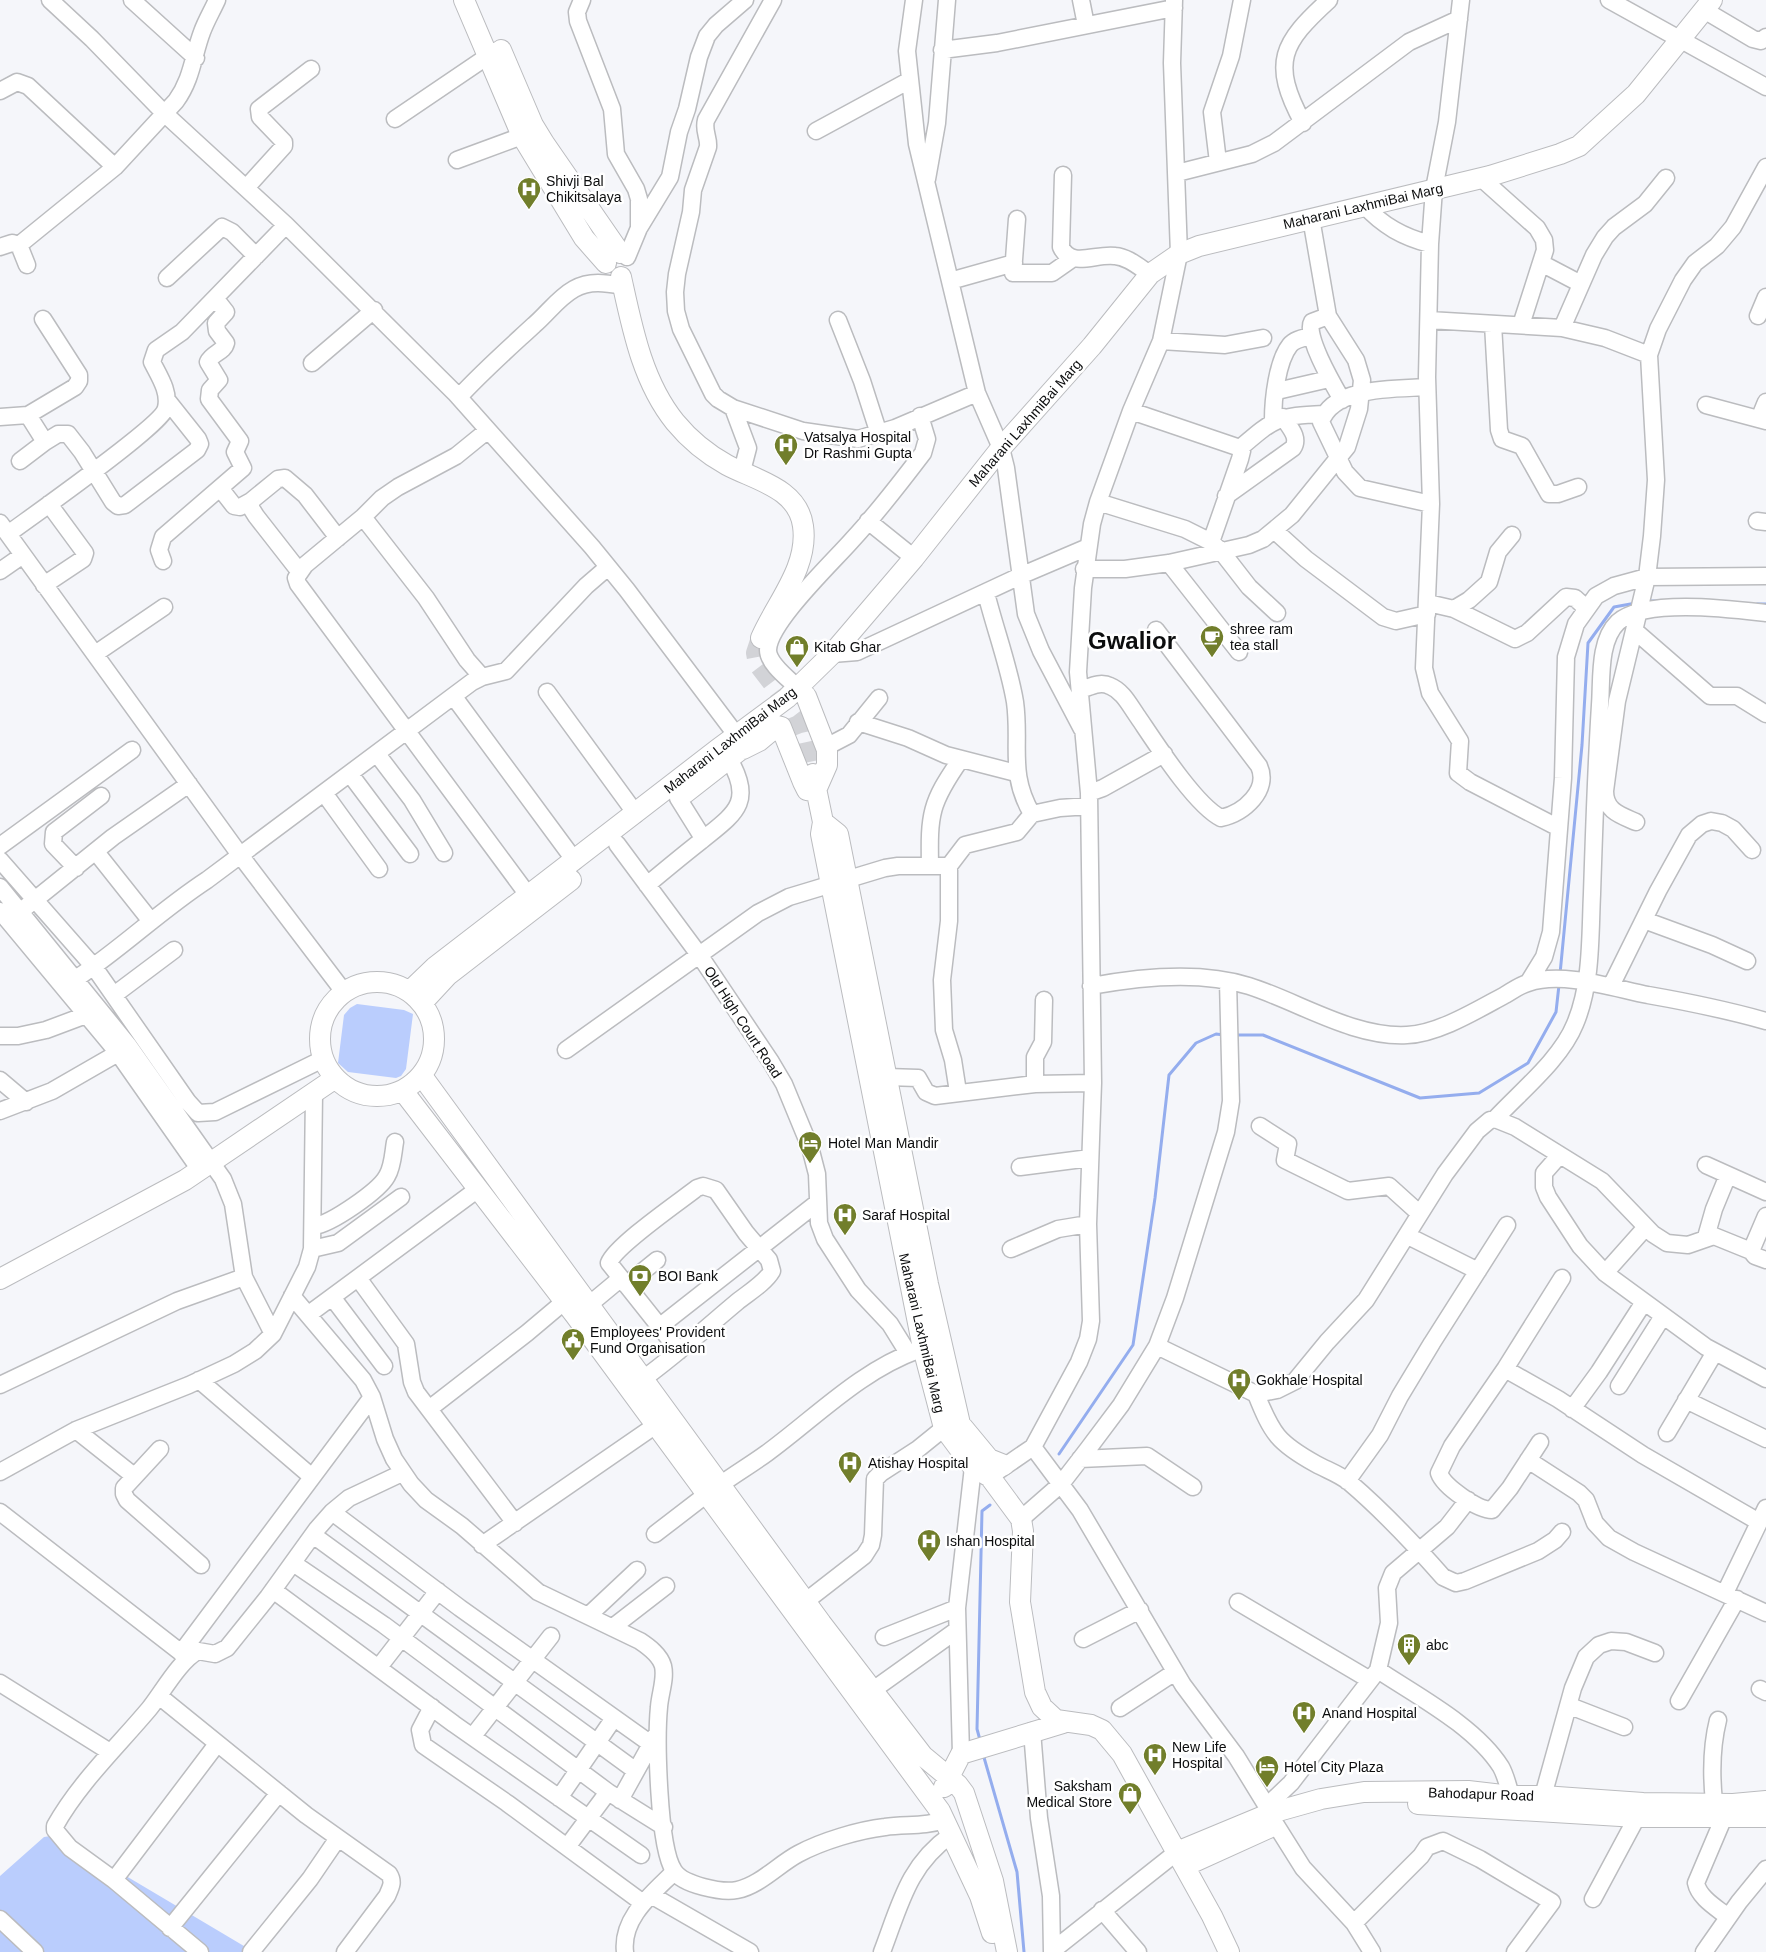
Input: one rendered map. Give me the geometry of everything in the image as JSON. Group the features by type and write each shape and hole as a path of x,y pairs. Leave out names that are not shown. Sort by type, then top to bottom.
{"main road":[{"path":"464,0 522,136 584,238 618,258 629,268 622,281 628,313 645,369 659,401 692,441 729,466 742,470 777,489 799,511 804,526 801,552 795,572 761,638"},
{"path":"479,0 533,124 618,258"},
{"name":"Maharani LaxhmiBai Marg","path":"416,997 435,967 528,895 636,814 736,748 798,704 802,692 840,654 1001,448 1092,346 1150,274 1179,254 1198,246 1480,178 1560,154 1579,146 1636,94 1708,5"},
{"path":"416,997 448,975 678,798 736,748 750,748 777,726 781,726 808,790 827,765 826,747 802,692"},
{"path":"814,782 823,822 838,834 839,881 887,1077 924,1348 960,1424 997,1471"},
{"name":"Maharani LaxhmiBai Marg","path":"839,881 924,1348 944,1428 973,1467 997,1471 1021,1519"},
{"path":"377,982 394,984 416,997 430,1016 434,1032 434,1047 430,1063 422,1076 403,1091 384,1097 364,1096 346,1088 334,1079 323,1059 320,1041 322,1022 331,1006 344,992 359,984 377,982"},
{"path":"422,1076 644,1379 714,1490 799,1606 946,1788 970,1808 993,1881 1007,1952"},
{"path":"2,1272 206,1166 334,1079"},
{"path":"403,1091 565,1301 656,1425 714,1490"},
{"path":"1021,1519 1023,1531 1020,1602 1035,1692 1042,1707 1056,1720 1063,1723"},
{"path":"799,1606 873,1690 946,1788 947,1826 980,1896 988,1918 995,1952"},
{"path":"946,1788 975,1749 1063,1723 1090,1725 1102,1730 1122,1754 1181,1859 1229,1952"},
{"name":"Bahodapur Road","path":"1181,1859 1272,1814 1321,1799 1364,1792 1468,1791 1511,1796 1543,1796 1719,1810 1732,1804 1766,1802"},
{"path":"1272,1814 1321,1810 1374,1801 1637,1817 1719,1810 1766,1817"},
{"path":"947,1826 962,1823 968,1816 970,1808"}],"street":[{"path":"50,0 92,39 164,113 374,310 459,397 608,567 736,748 740,783 738,804 734,814 647,885"},
{"path":"132,0 196,58"},
{"path":"27,265 6,244 115,167 164,113 183,91 196,58 201,32 217,0"},
{"path":"582,0 577,12 578,21 612,109 616,154 636,189 639,198 639,228"},
{"path":"618,258 639,228 670,176 679,132 687,109 699,57 707,36 744,0"},
{"path":"773,0 706,120 704,132 708,147 693,190 691,212 677,274 675,292 676,311 681,329 713,394 733,408 803,431 858,440 879,434 977,393"},
{"path":"914,0 907,51 917,144 977,393 1001,448 1010,488 1020,576 1032,632 1085,735"},
{"path":"926,181 937,123 947,0"},
{"path":"1081,0 1086,25"},
{"path":"1218,162 1212,112 1231,56 1242,0"},
{"path":"1303,123 1293,105 1285,77 1284,60 1289,44 1299,29 1329,0"},
{"path":"1461,0 1447,122 1434,189 1430,244 1427,386 1431,504 1425,680 1430,693 1460,741 1458,773 1470,782 1559,828"},
{"path":"1610,0 1766,87"},
{"path":"942,50 997,43 1086,25 1174,4 1172,64 1179,254 1161,341 1131,411 1098,502 1084,569 1078,672 1085,735 1089,800 1093,1082 1088,1224 1090,1321 1088,1339 1079,1362 1033,1447 997,1471"},
{"path":"1708,5 1753,40 1761,41 1766,37"},
{"path":"1177,173 1252,154 1303,123 1409,42 1459,19"},
{"path":"395,119 488,56"},
{"path":"246,188 284,146 284,142 260,117 259,109 311,69"},
{"path":"816,131 910,80"},
{"path":"0,91 17,82 28,86 115,167"},
{"path":"457,160 522,136"},
{"path":"1636,822 1616,813 1608,807 1605,800 1617,701 1646,580 1656,480 1649,356 1658,329 1683,280 1695,263 1717,246 1733,227 1766,167"},
{"path":"1063,174 1061,247 1065,255 1072,259"},
{"path":"1480,178 1540,232 1544,240 1545,250 1521,325"},
{"path":"1562,328 1581,284 1605,237 1614,227 1645,204 1666,178"},
{"path":"1364,205 1383,223 1401,235 1430,244"},
{"path":"1084,569 1125,569 1169,563 1216,546 1249,545 1274,530 1292,515 1347,447 1354,429 1362,392 1362,380 1356,360 1328,316 1311,218"},
{"path":"1017,219 1013,273 1052,273 1072,259 1114,255 1132,262 1150,274"},
{"path":"286,226 182,332 156,350 152,362 165,389 167,400 163,416 49,504 4,528 240,855 344,992"},
{"path":"167,278 222,227 232,232 256,256"},
{"path":"950,281 1014,263"},
{"path":"1541,263 1581,284"},
{"path":"459,397 479,375 556,303 575,288 593,283 622,281"},
{"path":"1758,316 1766,297"},
{"path":"163,561 159,550 163,537 244,468 235,452 240,441 209,399 210,390 219,380 208,362 213,355 223,349 226,343 217,331 216,323 226,312 215,298"},
{"path":"312,363 374,310"},
{"path":"1328,316 1312,322 1309,331 1330,379 1342,400"},
{"path":"0,417 28,415 75,387 79,381 79,375 43,319"},
{"path":"838,320 862,381 879,434"},
{"path":"1429,320 1562,328 1598,336 1649,356"},
{"path":"1493,324 1494,374 1502,439 1522,446 1548,494 1558,494 1578,487"},
{"path":"1226,496 1293,448 1296,437 1278,419 1278,376 1291,344 1311,336"},
{"path":"1161,341 1225,345 1263,338"},
{"path":"1277,391 1330,379"},
{"path":"1427,386 1362,392 1342,400 1324,414 1321,422 1323,430 1345,472 1360,488 1431,504"},
{"path":"20,461 58,434 68,434 113,502 118,506 125,505 197,450 200,444 167,400"},
{"path":"1706,405 1763,420 1766,402"},
{"path":"733,408 748,448 742,470"},
{"path":"1131,411 1240,448"},
{"path":"1240,448 1278,419 1324,414"},
{"path":"28,415 45,442"},
{"path":"802,692 770,658 768,651 771,640 793,606 868,521 923,453 927,439 920,416"},
{"path":"488,430 440,466 398,487 299,571 296,578 298,584 408,731 486,841 528,895"},
{"path":"1216,546 1226,496 1242,451 1240,448"},
{"path":"220,488 234,506 240,507 252,501 278,479 285,478 305,495 338,538"},
{"path":"252,501 251,508 256,516 299,571"},
{"path":"1098,502 1185,529 1216,546 1249,587 1276,613"},
{"path":"44,584 83,559 85,553 49,504"},
{"path":"364,517 426,598 455,643 482,677"},
{"path":"868,521 914,558"},
{"path":"1274,530 1306,559 1383,617 1396,621 1427,608 1454,610 1515,639 1527,633 1566,597 1575,598 1586,608"},
{"path":"1454,610 1469,600 1489,582 1498,552 1512,535"},
{"path":"840,654 880,642 1020,576 1088,547"},
{"path":"0,571 23,555"},
{"path":"1169,563 1239,652"},
{"path":"76,978 131,939 150,920 482,677 506,672 586,586 608,567"},
{"path":"1535,982 1549,945 1563,778 1566,658 1576,624 1596,596 1614,586 1646,580 1766,576"},
{"path":"986,593 1014,700 1018,730 1016,774 1024,801 1032,814"},
{"path":"95,654 164,607"},
{"path":"1157,1346 1256,1394 1277,1390 1296,1381 1327,1342 1366,1300 1408,1236 1445,1174 1477,1130 1495,1119 1563,1047 1575,1025 1582,982 1604,651 1609,635 1627,615 1639,610 1675,608 1729,609 1766,613"},
{"path":"1080,690 1098,684 1108,685 1119,691 1164,754 1204,805 1221,818 1232,815 1258,794 1263,782 1259,766 1156,630"},
{"path":"1634,630 1710,696 1717,698 1731,695 1737,696 1766,714"},
{"path":"547,692 636,814"},
{"path":"454,697 575,861"},
{"path":"826,747 849,735 879,698"},
{"path":"858,722 961,759 1016,774"},
{"path":"0,846 132,750"},
{"path":"377,754 412,800 444,854"},
{"path":"958,1092 953,1060 944,1030 942,990 944,950 949,920 949,866 965,845 1017,832 1032,814 1089,800 1111,784 1164,754"},
{"path":"930,866 931,817 934,802 961,759"},
{"path":"350,774 410,854"},
{"path":"20,913 33,899 189,784"},
{"path":"324,793 379,868"},
{"path":"76,868 53,844 54,832 101,796"},
{"path":"678,798 704,838"},
{"path":"1611,986 1689,835 1702,824 1712,821 1722,823 1733,829 1752,850"},
{"name":"Old High Court Road","path":"617,844 700,956 756,1037 784,1084 810,1147 817,1174 819,1223 825,1239 858,1290 890,1324 924,1348"},
{"path":"96,852 150,920"},
{"path":"0,860 94,966 188,1102 198,1113 215,1112 323,1059"},
{"path":"566,1050 758,913 788,897 839,881 898,866 949,866"},
{"path":"0,886 20,913 76,978 93,1012 118,1053 206,1166 222,1179 233,1204 244,1276 272,1334"},
{"path":"0,911 93,1012 130,1046 206,1166"},
{"path":"1644,920 1712,945 1747,961"},
{"path":"114,995 174,950"},
{"path":"1091,986 1143,979 1228,981 1263,991 1358,1028 1379,1034 1408,1036 1470,1014 1535,982 1582,982 1611,986 1692,1002 1766,1020"},
{"path":"1021,1519 1061,1484 1121,1405 1157,1346 1175,1298 1226,1132 1231,1101 1228,981"},
{"path":"1035,1084 1035,1057 1043,1042 1044,1000"},
{"path":"0,1036 18,1036 46,1030 93,1012"},
{"path":"0,1112 52,1091 118,1053"},
{"path":"887,1077 918,1078 930,1095 1035,1084 1093,1082"},
{"path":"0,1080 26,1102"},
{"path":"0,1472 76,1430 234,1364 255,1351 272,1334 307,1267 312,1249 314,1226 314,1093"},
{"path":"1495,1119 1514,1127 1602,1181 1653,1234 1673,1244 1688,1245 1706,1238 1720,1238 1752,1251 1754,1256 1766,1260"},
{"path":"1260,1126 1288,1144 1285,1160 1348,1190 1389,1186 1420,1214"},
{"path":"314,1226 329,1221 381,1184 390,1170 395,1142"},
{"path":"1559,1156 1544,1173 1544,1187 1580,1246 1605,1273 1715,1352 1766,1379"},
{"path":"1020,1167 1090,1158"},
{"path":"1706,1165 1766,1192"},
{"path":"1706,1238 1714,1209 1728,1176"},
{"path":"644,1379 679,1351 769,1276 772,1266 760,1249 716,1190 703,1186 626,1242 611,1256 609,1262 679,1351"},
{"path":"308,1314 478,1189"},
{"path":"312,1249 338,1243 401,1197"},
{"path":"659,1326 817,1204"},
{"path":"1752,1251 1766,1216"},
{"path":"1011,1249 1058,1229 1088,1224"},
{"path":"1347,1481 1380,1435 1422,1358 1507,1225"},
{"path":"1605,1273 1646,1226"},
{"path":"1408,1236 1478,1271"},
{"path":"590,1304 657,1260"},
{"path":"0,1385 177,1301 244,1276"},
{"path":"358,1278 406,1344 412,1382 428,1409 515,1523"},
{"path":"1540,1442 1498,1506 1492,1510 1487,1510 1468,1500 1447,1485 1439,1473 1465,1426 1505,1369 1562,1278"},
{"path":"292,1296 363,1380 372,1396 385,1439 402,1473 426,1500 462,1526 538,1592 590,1615 652,1649 662,1663 664,1674 654,1739 659,1797 667,1854 674,1872 685,1880 702,1886 722,1891 738,1890 755,1882 800,1853 840,1838 884,1827 947,1826"},
{"path":"332,1297 384,1366"},
{"path":"428,1409 528,1333 565,1301"},
{"path":"1572,1409 1599,1372 1644,1302"},
{"path":"1619,1386 1663,1316"},
{"path":"655,1534 767,1453 804,1422 877,1369 924,1348"},
{"path":"1667,1433 1715,1352"},
{"path":"1505,1369 1544,1390 1643,1455 1763,1515 1731,1596 1679,1701"},
{"path":"199,1380 312,1477"},
{"path":"1256,1394 1262,1412 1276,1436 1297,1452 1347,1481 1376,1506 1443,1577 1456,1583 1538,1551 1555,1540 1562,1532"},
{"path":"200,1952 114,1880 70,1848 55,1830 58,1819 110,1752 159,1696 185,1656 312,1477 372,1396"},
{"path":"1686,1400 1766,1439"},
{"path":"482,1545 656,1425"},
{"path":"799,1606 864,1556 871,1546 875,1479 881,1472 918,1449 944,1428"},
{"path":"76,1430 134,1476"},
{"path":"1033,1447 1102,1544 1175,1672 1236,1756 1303,1868 1354,1923 1372,1952"},
{"path":"160,1449 124,1488 124,1494 127,1500 200,1566"},
{"path":"1080,1459 1147,1456 1193,1487"},
{"path":"1528,1460 1579,1493 1586,1500 1596,1523 1609,1538 1634,1552 1766,1613"},
{"path":"973,1467 957,1608 957,1630 975,1749"},
{"path":"185,1656 198,1651 214,1654 227,1648 274,1590 313,1535 332,1512 349,1498 402,1473"},
{"path":"1272,1814 1291,1783 1374,1675 1389,1622 1387,1588 1393,1573 1419,1553 1446,1527 1468,1500"},
{"path":"0,1512 185,1656"},
{"path":"332,1512 614,1718 654,1739"},
{"path":"313,1535 514,1684 636,1771"},
{"path":"293,1563 401,1638 614,1796 664,1827"},
{"path":"590,1615 637,1570"},
{"path":"613,1627 666,1586"},
{"path":"274,1590 432,1707 641,1855"},
{"path":"379,1667 438,1591"},
{"path":"1238,1602 1374,1675 1455,1722 1478,1741 1501,1767 1511,1796"},
{"path":"884,1637 957,1608"},
{"path":"1083,1639 1140,1610"},
{"path":"873,1690 957,1630"},
{"path":"473,1736 551,1636"},
{"path":"1543,1796 1570,1706 1573,1688 1586,1657 1600,1645 1612,1641 1626,1642 1655,1653"},
{"path":"1120,1708 1175,1672"},
{"path":"0,1683 110,1752"},
{"path":"159,1696 279,1793 389,1874 392,1880 387,1896 345,1952"},
{"path":"1570,1706 1624,1727"},
{"path":"432,1707 420,1730 423,1745 566,1847 647,1899 750,1952"},
{"path":"559,1798 614,1718"},
{"path":"1718,1720 1712,1753 1719,1810 1696,1883 1697,1889 1704,1897 1728,1917"},
{"path":"1032,1731 1039,1818 1050,1896 1052,1951"},
{"path":"566,1847 587,1818 614,1796 636,1771 654,1739"},
{"path":"114,1880 217,1744"},
{"path":"170,1928 279,1793"},
{"path":"1592,1898 1637,1817"},
{"path":"882,1952 917,1868 947,1826"},
{"path":"251,1952 310,1879 338,1838"},
{"path":"1354,1923 1415,1863 1427,1847 1443,1841 1480,1859 1552,1902 1515,1952"},
{"path":"1052,1951 1102,1910 1181,1859"},
{"path":"1704,1952 1728,1917 1766,1869"},
{"path":"625,1952 624,1942 627,1928 647,1899 674,1872"},
{"path":"1102,1910 1138,1952"},
{"path":"0,1919 35,1952"}],"shaded area":[{"path":"357,1004 404,1010 413,1014 406,1069 401,1076 396,1078 348,1072 338,1063 344,1015"},
{"path":"57,1835 254,1952 0,1952 0,1876 44,1837"}],"waterway":[{"path":"1647,601 1660,601"},
{"path":"1560,974 1582,745 1588,643 1614,607 1636,603"},
{"path":"1757,604 1766,604"},
{"path":"1233,1035 1263,1035 1420,1098 1479,1093 1528,1063 1556,1012 1559,985"},
{"path":"1059,1454 1133,1345 1155,1198 1169,1075 1196,1043 1216,1034 1224,1035"},
{"path":"980,1740 977,1729 982,1511 990,1505"},
{"path":"983,1754 1017,1872 1024,1952"}],"tunnel":[{"path":"761,638 756,653 758,664 797,715 804,732 813,774"}],"place":[{"name":"Shivji Bal Chikitsalaya","path":"529,210"},
{"name":"Vatsalya Hospital Dr Rashmi Gupta","path":"786,466"},
{"name":"shree ram tea stall","path":"1212,658"},
{"name":"Kitab Ghar","path":"797,668"},
{"name":"Hotel Man Mandir","path":"810,1164"},
{"name":"Saraf Hospital","path":"845,1236"},
{"name":"BOI Bank","path":"640,1297"},
{"name":"Employees' Provident Fund Organisation","path":"573,1361"},
{"name":"Gokhale Hospital","path":"1239,1401"},
{"name":"Atishay Hospital","path":"850,1484"},
{"name":"Ishan Hospital","path":"929,1562"},
{"name":"abc","path":"1409,1666"},
{"name":"Anand Hospital","path":"1304,1734"},
{"name":"New Life Hospital","path":"1155,1776"},
{"name":"Hotel City Plaza","path":"1267,1788"},
{"name":"Saksham Medical Store","path":"1130,1815"}],"district":[{"name":"Gwalior","path":"1132,641"}]}
